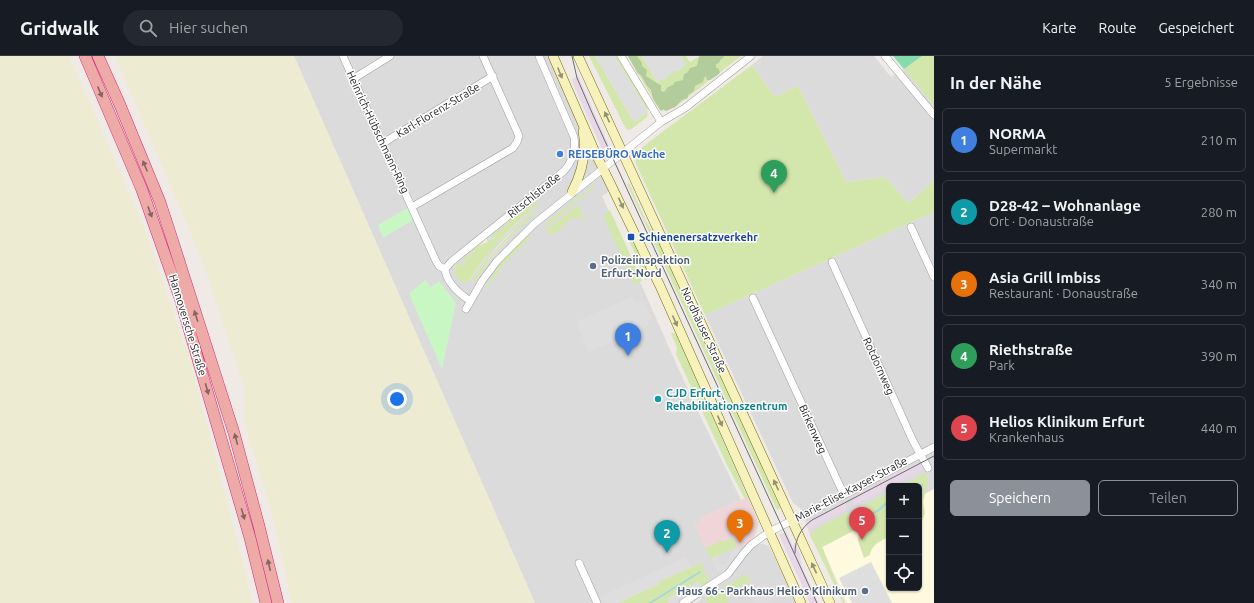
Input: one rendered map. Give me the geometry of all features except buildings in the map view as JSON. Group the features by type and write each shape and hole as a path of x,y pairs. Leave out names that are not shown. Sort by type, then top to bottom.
{"highway":[{"name":"Hannoversche Straße","path":"85,56 142,190 180,298 250,538 266,603"},
{"name":"Hannoversche Straße","path":"98,56 160,202 234,432 278,603"}],"main road":[{"name":"Nordhäuser Straße","path":"553,56 579,116 660,286 768,532 801,603"},
{"name":"Nordhäuser Straße","path":"578,56 830,603"},
{"path":"572,192 581,171 584,153 583,135 579,116"}],"street":[{"name":"Heinrich-Hübschmann-Ring","path":"343,56 436,261 439,266 445,269 446,275 456,290 470,301"},
{"path":"353,79 390,56"},
{"name":"Heinrich-Hübschmann-Ring","path":"412,207 513,148 517,142 519,136 483,56"},
{"name":"Ritschlstraße","path":"445,269 452,261 564,171 572,159 575,148 574,137 539,56"},
{"path":"621,56 661,122"},
{"path":"466,309 489,271 507,249 534,224 661,122 685,108 751,56"},
{"path":"885,56 934,115"},
{"name":"Karl-Florenz-Straße","path":"383,143 493,76"},
{"path":"911,227 934,277"},
{"name":"Rotdornweg","path":"832,262 913,441 928,468"},
{"name":"Birkenweg","path":"753,298 844,495"},
{"name":"Marie-Elise-Kayser-Straße","path":"683,603 728,574 751,545 768,532 844,495 920,453 934,447"},
{"path":"579,563 597,603"}],"shaded area":[{"path":"0,56 69,56 144,228 189,357 252,603 0,603"},
{"path":"115,56 294,56 535,603 292,603 274,522 244,421 244,387 206,272"},
{"path":"294,56 548,56 610,191 602,196 691,397 741,500 700,518 702,521 695,525 706,548 732,536 737,548 749,543 769,546 797,603 696,603 702,599 701,597 692,603 669,603 701,563 658,582 617,603 535,603","holes":["539,203 494,246 469,281 455,266 457,264 461,266 487,237 490,240","536,210 532,216 498,250 474,281 474,278 496,248"]},
{"path":"595,56 614,56 648,112 634,122"},
{"path":"642,56 681,56 686,64 680,71 675,71 667,76 666,80 662,79 657,82"},
{"path":"763,56 874,56 891,77 904,69 934,106 934,181 908,203 885,177 846,182 798,86 775,97 752,65"},
{"path":"578,76 609,146 602,149 574,86 572,79"},
{"path":"580,137 581,153 574,179 571,182 565,174 573,166 578,150 578,138"},
{"path":"934,212 934,603 847,603 822,547 812,540 800,508 793,503 705,315"},
{"path":"633,296 635,302 643,299 652,319 647,321 649,326 589,352 576,322"},
{"path":"919,462 924,469 897,483 886,483 886,489 854,505 852,501 853,497"},
{"path":"934,489 934,603 847,603 822,547 886,514 886,591 922,591 922,495"},
{"path":"748,497 759,524 755,536 749,543 737,548 732,536 705,548 695,525 702,521 700,518"},
{"path":"842,503 846,505 847,509 809,530 806,522"},
{"path":"786,532 793,547 794,542 800,554 802,567 818,603 810,603 779,535"},
{"path":"735,548 741,551 727,570 717,570 711,559 716,556 720,564 724,565"},
{"path":"686,557 691,567 658,582 659,584 617,603 603,603 600,597"},
{"name":"Haus 66 - Parkhaus Helios Klinikum","path":"871,562 892,603 852,603 839,578"},
{"path":"698,581 701,586 673,603 669,603 667,599"},
{"path":"752,582 754,588 765,583 773,599 767,603 754,603 746,585"}],"green space":[{"path":"589,56 595,56 634,122 648,112 647,117 630,130 626,129"},
{"path":"614,56 617,56 649,109 647,110"},
{"path":"628,56 642,56 657,82 686,64 681,56 686,56 690,62 700,56 741,56 675,107 663,111 659,109"},
{"path":"628,56 637,56 642,63 642,66 647,70 646,76 661,85 661,91 664,92 675,82 683,80 684,74 687,73 690,68 697,66 700,56 724,56 719,63 716,64 716,68 718,68 720,72 719,74 710,80 707,80 706,76 703,82 695,86 694,91 688,95 688,98 682,100 675,107 666,111 663,109 661,111 653,99 651,90 641,75 638,74"},
{"path":"893,56 922,56 904,69"},
{"path":"922,56 934,56 934,106 904,69"},
{"path":"752,65 775,97 798,86 846,182 885,177 908,203 934,181 934,212 705,315 636,164 635,156 641,148"},
{"path":"629,183 646,221 661,247 782,507 777,510 627,184"},
{"path":"595,185 595,187 545,228 547,222"},
{"path":"535,198 539,203 501,239 484,259 469,281 466,283 461,282 454,271 457,264 456,262 457,261 461,266 466,261 463,257 466,254 469,258 475,247 488,242 487,237 490,240 495,237 492,233 503,230 500,226 502,225 505,228 511,217 525,212 522,208 536,203 533,199"},
{"path":"578,205 587,224 581,218 576,217 571,219 558,231 548,233 546,230"},
{"path":"408,208 413,220 383,238 378,225"},
{"path":"536,210 537,211 531,218 500,247 487,263 476,281 474,281 474,278 495,250"},
{"path":"610,210 642,281 634,285 603,216"},
{"path":"532,235 504,264 486,288 489,281 505,258 519,244"},
{"path":"629,235 633,244 635,243 650,276 646,280 627,236"},
{"path":"425,280 431,287 439,281 456,303 442,369 409,294"},
{"path":"671,333 674,333 678,337 748,498 745,499 726,463 676,354 677,348"},
{"path":"926,473 928,481 923,502 925,513 922,520 922,483 906,483"},
{"path":"886,494 886,538 876,544 870,555 864,558 858,541 860,524 856,510"},
{"path":"848,512 853,531 822,547 845,603 843,603 810,535 816,529"},
{"path":"733,538 737,547 711,559 705,548 722,540 724,542"},
{"path":"701,563 709,581 701,586 698,581 668,599 669,603 617,603 659,584 658,582"},
{"path":"747,574 750,582 727,592 724,587"},
{"path":"722,589 729,603 707,603 705,599"}],"waterway":[{"path":"863,515 878,511 886,503"},
{"path":"650,603 700,572"}],"tram line":[{"path":"572,56 577,78 593,115 817,603"},
{"path":"795,553 799,534 812,520 934,456"}],"place":[{"name":"REISEBÜRO Wache","path":"560,154"},
{"name":"Riethstraße","path":"774,193"},
{"name":"Schienenersatzverkehr","path":"631,237"},
{"name":"Polizeiinspektion Erfurt-Nord","path":"593,266"},
{"name":"NORMA","path":"628,356"},
{"name":"CJD Erfurt Rehabilitationszentrum","path":"658,399"},
{"name":"Helios Klinikum Erfurt","path":"862,540"},
{"name":"Asia Grill Imbiss","path":"740,543"},
{"name":"D28-42 – Wohnanlage","path":"667,553"},
{"name":"Haus 66 - Parkhaus Helios Klinikum","path":"865,591"}]}
